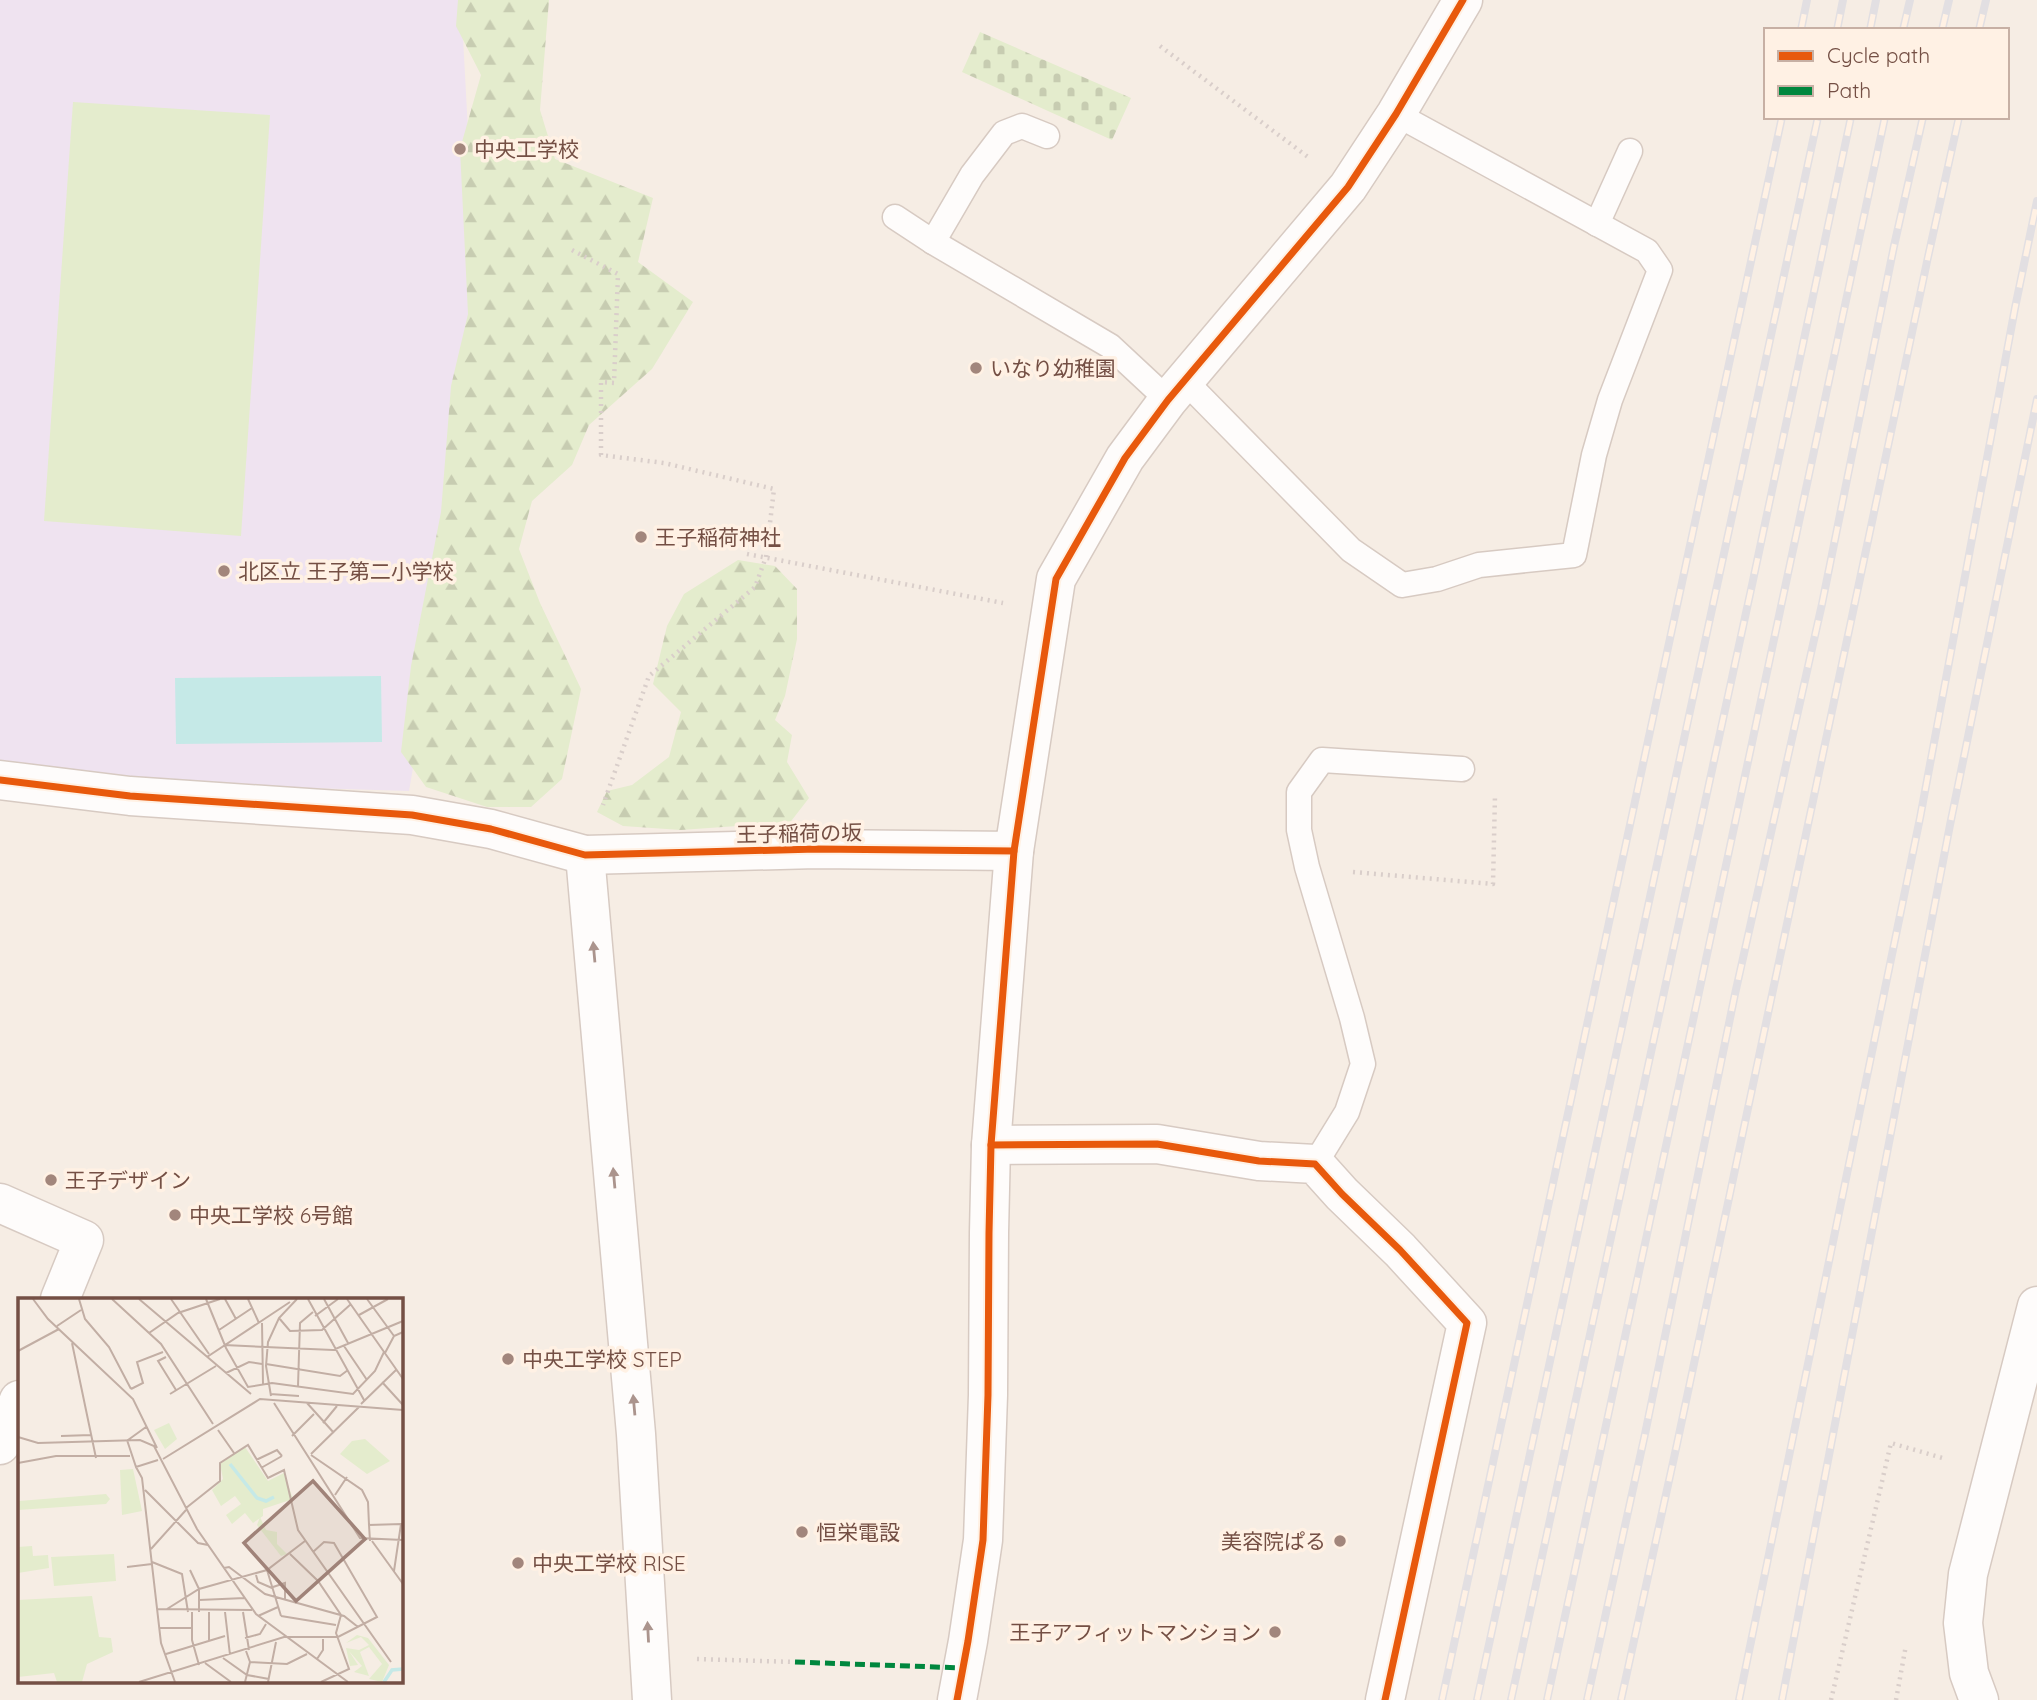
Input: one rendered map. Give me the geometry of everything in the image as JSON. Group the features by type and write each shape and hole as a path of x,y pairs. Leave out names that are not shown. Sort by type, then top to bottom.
{"street":[{"path":"957,1700 984,1540 991,1145 1014,851 1056,579 1125,457 1176,391 1348,187 1396,114 1463,0"},
{"name":"王子稲荷の坂","path":"0,780 130,796 412,815 491,828 585,855 816,849 1014,851"},
{"path":"585,855 636,1434 652,1700"},
{"path":"991,1145 1157,1144 1259,1161 1315,1164 1467,1323 1385,1700"},
{"path":"0,1203 84,1240 60,1298"},
{"path":"1979,1700 1969,1673 1964,1623 1968,1574 2037,1306"},
{"path":"0,1445 18,1403"}],"lane":[{"path":"894,217 1110,346 1176,391 1351,550 1402,585 1437,579 1479,565 1574,555 1594,455 1610,400 1660,270 1647,251 1396,114"},
{"path":"933,242 972,175 1004,133 1022,126 1047,136"},
{"path":"1597,225 1630,151"},
{"path":"1315,1164 1348,1112 1363,1065 1352,1018 1307,867 1299,830 1299,792 1322,760 1462,769"}],"path":[{"path":"1160,47 1348,187"},
{"path":"572,250 618,274 614,383 601,383 601,455 664,463 774,489 766,557 755,587 649,676 585,855"},
{"path":"747,554 995,600 1013,606"},
{"path":"1307,867 1493,884 1495,794"},
{"path":"1831,1700 1891,1443 1994,1472"},
{"path":"1896,1700 1906,1645"},
{"path":"649,1658 794,1661"}],"shaded area":[{"name":"北区立 王子第二小学校","path":"0,0 461,0 481,374 409,791 149,783 0,769"}],"green space":[{"path":"458,0 549,0 540,110 555,159 653,198 638,262 693,302 652,369 589,425 572,465 532,501 519,549 540,603 581,689 562,779 531,807 487,807 426,787 401,752 411,666 441,512 451,386 468,314 460,149 481,75 456,26"},
{"path":"980,32 1131,98 1112,140 962,72"},
{"path":"73,102 270,115 241,536 44,521"},
{"path":"738,560 775,566 797,589 797,639 785,696 775,720 792,735 787,762 809,798 785,829 737,826 681,830 623,826 597,812 607,791 632,785 669,757 681,712 653,684 667,626 684,594"}],"water":[{"path":"381,676 382,742 176,744 175,678"}],"railway":[{"path":"1801,28 1807,0"},
{"path":"1837,28 1843,0"},
{"path":"1870,28 1876,0"},
{"path":"1903,28 1910,0"},
{"path":"1942,28 1949,0"},
{"path":"1979,28 1986,0"},
{"path":"1442,1700 1782,119"},
{"path":"1477,1700 1818,119"},
{"path":"1511,1700 1851,119"},
{"path":"1547,1700 1885,119"},
{"path":"1587,1700 1645,1434 1735,994 1822,604 1894,246 1923,119"},
{"path":"1621,1700 1959,119"},
{"path":"1739,1700 1920,818 2037,201"},
{"path":"1782,1700 1950,825 2037,399"}],"marked path":[{"path":"795,1662 964,1668"}],"cycle path":[{"path":"957,1700 983,1540 991,1145 1014,851 1056,579 1125,458 1168,400 1348,187 1396,114 1463,0"},
{"path":"0,780 130,796 412,815 491,829 585,855 816,849 1014,851"},
{"path":"991,1145 1157,1144 1259,1161 1315,1164 1467,1323 1385,1700"}],"place":[{"name":"中央工学校","path":"460,149"},
{"name":"いなり幼稚園","path":"976,368"},
{"name":"王子稲荷神社","path":"641,537"},
{"name":"北区立 王子第二小学校","path":"224,571"},
{"name":"王子デザイン","path":"51,1180"},
{"name":"中央工学校 6号館","path":"175,1215"},
{"name":"中央工学校 STEP","path":"508,1359"},
{"name":"恒栄電設","path":"802,1532"},
{"name":"美容院ぱる","path":"1340,1541"},
{"name":"中央工学校 RISE","path":"518,1563"},
{"name":"王子アフィットマンション","path":"1275,1632"}]}
